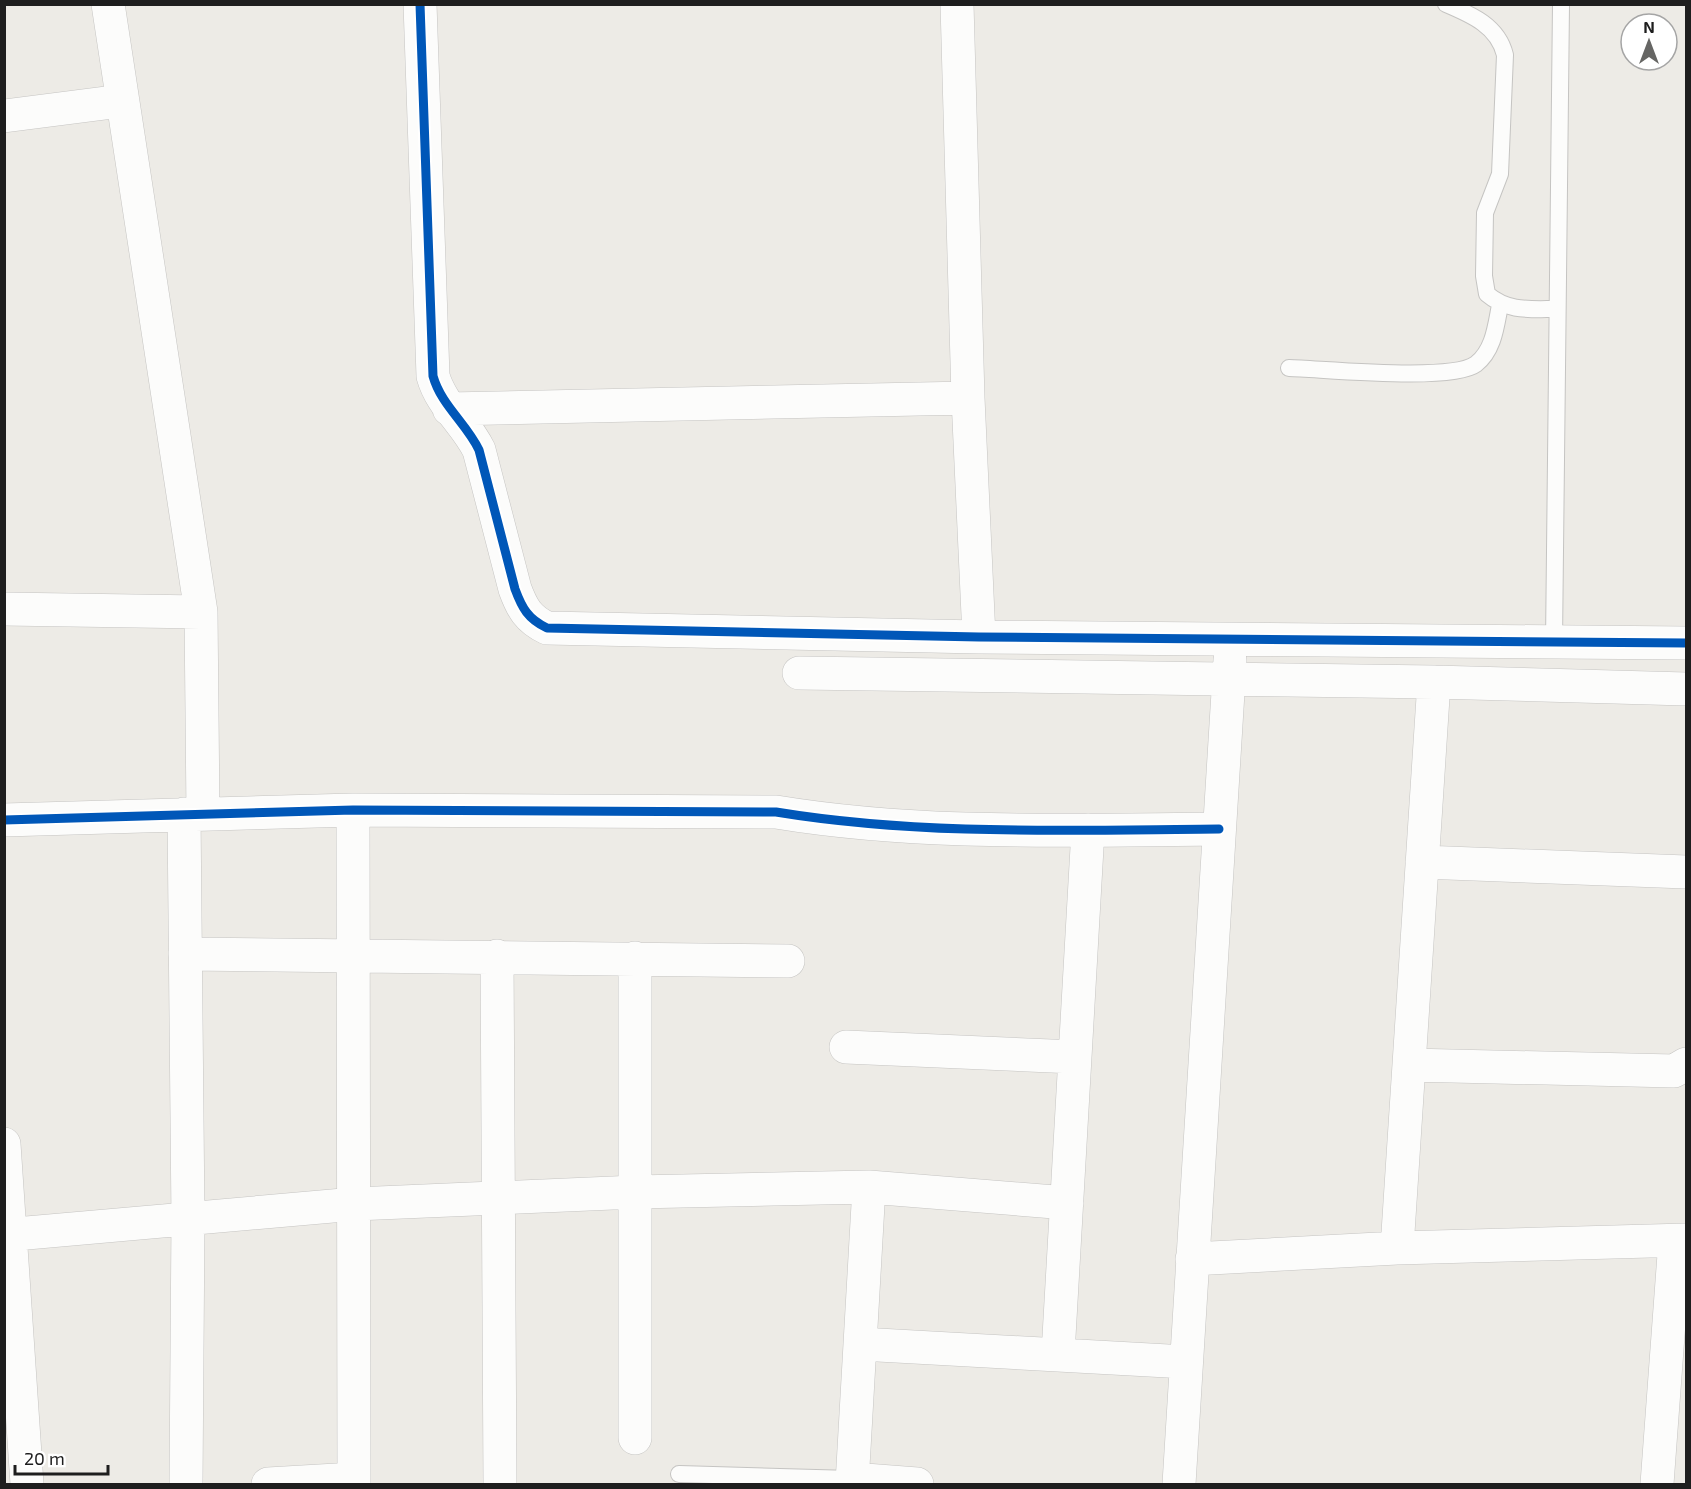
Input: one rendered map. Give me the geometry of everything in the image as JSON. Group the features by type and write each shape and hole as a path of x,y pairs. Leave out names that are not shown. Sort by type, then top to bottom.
{"street":[{"path":"108,4 121,101 201,612 194,814 185,954 188,1219 186,1485"},
{"path":"420,4 433,376 437,392 472,435 479,450 522,608 532,621 547,628 1230,640 1686,643"},
{"path":"957,4 968,398 979,636"},
{"path":"4,116 121,101"},
{"path":"449,409 968,398"},
{"path":"4,609 201,612"},
{"path":"1179,1485 1230,640"},
{"path":"799,673 1229,681 1434,682 1686,689"},
{"path":"1397,1248 1434,682"},
{"path":"268,1485 354,1482 353,810"},
{"path":"4,820 353,810 776,812 842,823 990,830 1219,828"},
{"path":"1058,1354 1088,830"},
{"path":"1422,862 1686,872"},
{"path":"185,954 354,954 788,961"},
{"path":"497,956 500,1485"},
{"path":"635,958 635,1438"},
{"path":"846,1047 1075,1057"},
{"path":"1409,1065 1674,1071 1686,1064"},
{"path":"4,1144 8,1235 27,1485"},
{"path":"8,1235 355,1204 636,1191 869,1187 1067,1203"},
{"path":"869,1187 852,1482 917,1485"},
{"path":"1192,1259 1397,1248 1681,1240 1657,1485"},
{"path":"860,1344 1186,1362"}],"lane":[{"path":"1446,4 1486,25 1501,39 1505,55 1500,174 1488,203 1485,224 1484,276 1487,294 1500,305 1517,309 1557,309"},
{"path":"1554,642 1561,4"},
{"path":"1289,368 1434,373 1466,370 1478,363 1490,346 1500,305"},
{"path":"679,1474 852,1482"}],"cycle path":[{"path":"420,4 433,376 442,396 479,450 515,589 526,612 540,625 547,628 979,637 1686,643"},
{"path":"4,820 353,810 776,812 831,820 942,828 997,830 1219,829"}]}
